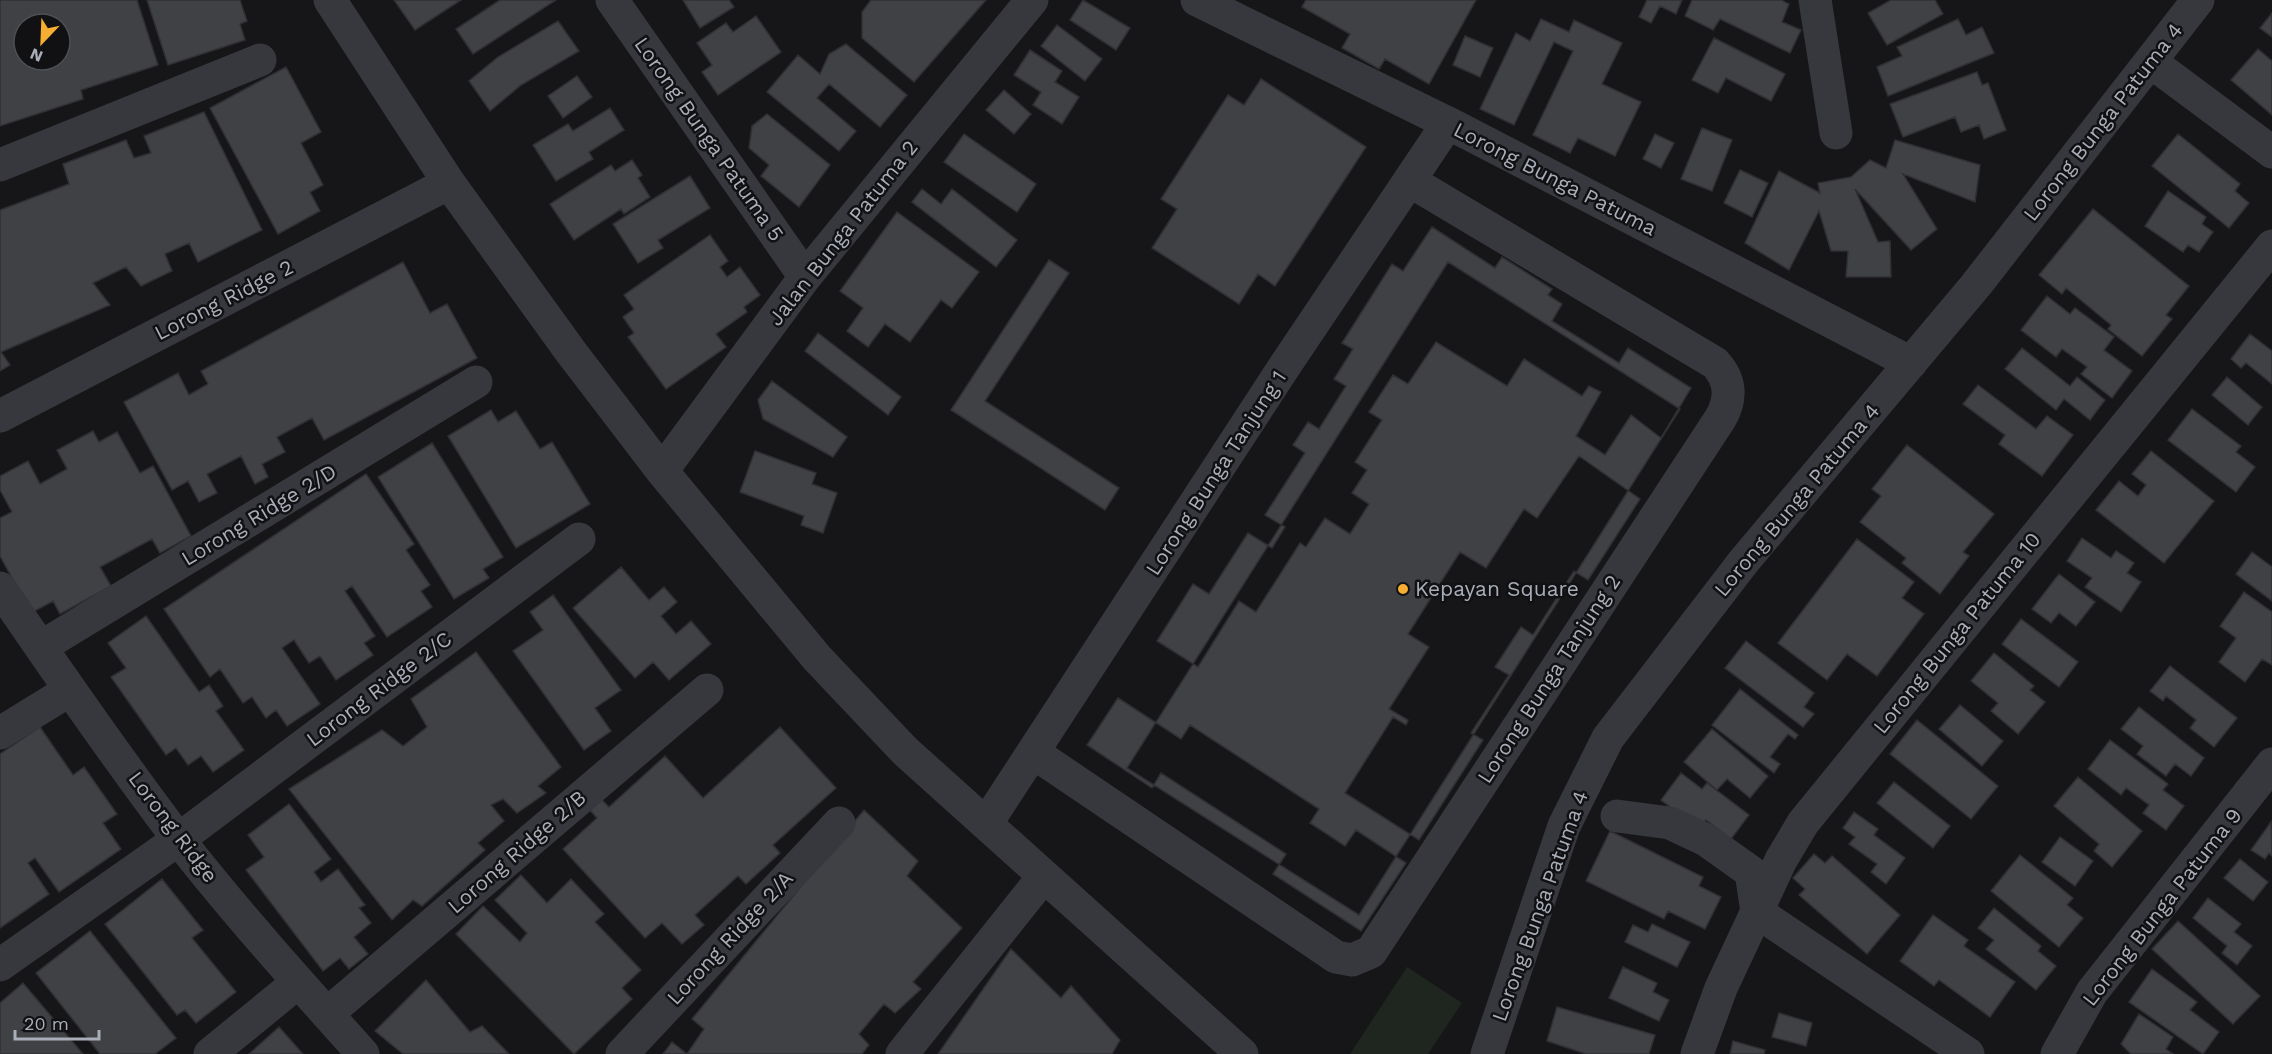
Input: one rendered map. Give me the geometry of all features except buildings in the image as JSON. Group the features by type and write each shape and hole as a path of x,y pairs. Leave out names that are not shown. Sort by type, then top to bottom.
{"street":[{"path":"330,0 448,183 662,471 764,597 859,705 905,751 1242,1054"},
{"name":"Lorong Bunga Patuma 5","path":"612,0 805,277"},
{"name":"Jalan Bunga Patuma 2","path":"662,471 805,277 1032,0"},
{"name":"Lorong Bunga Patuma","path":"1197,0 1448,123 1911,363"},
{"path":"1815,0 1836,133"},
{"name":"Lorong Bunga Patuma 4","path":"1488,1053 1564,826 1608,738 1744,561 1911,363 2198,0"},
{"path":"0,165 260,60"},
{"path":"2151,62 2272,152"},
{"name":"Lorong Bunga Tanjung 1","path":"986,824 1286,364 1448,123"},
{"name":"Lorong Bunga Tanjung 2","path":"1034,753 1336,957 1352,960 1362,958 1371,952 1720,419 1728,399 1726,378 1715,363 1410,181"},
{"name":"Lorong Ridge 2","path":"0,416 448,183"},
{"name":"Lorong Bunga Patuma 10","path":"1697,1054 1720,988 1781,860 1803,823 2272,246"},
{"name":"Lorong Ridge 2/D","path":"41,647 476,382"},
{"name":"Lorong Ridge 2/C","path":"0,965 179,839 579,539"},
{"name":"Lorong Ridge","path":"0,588 70,690 179,839 297,982 363,1054"},
{"path":"0,733 70,690"},
{"name":"Lorong Ridge 2/B","path":"327,1014 707,690"},
{"name":"Lorong Bunga Patuma 9","path":"2057,1054 2092,992 2272,764"},
{"path":"1617,816 1670,823 1706,840 1751,872 1757,912 1968,1054"},
{"name":"Lorong Ridge 2/A","path":"622,1054 839,823"},
{"path":"902,1054 1044,876"},
{"path":"210,1054 297,982"}],"shaded area":[{"path":"1407,967 1462,1003 1428,1054 1350,1054"}],"place":[{"name":"Kepayan Square","path":"1403,589"}]}
